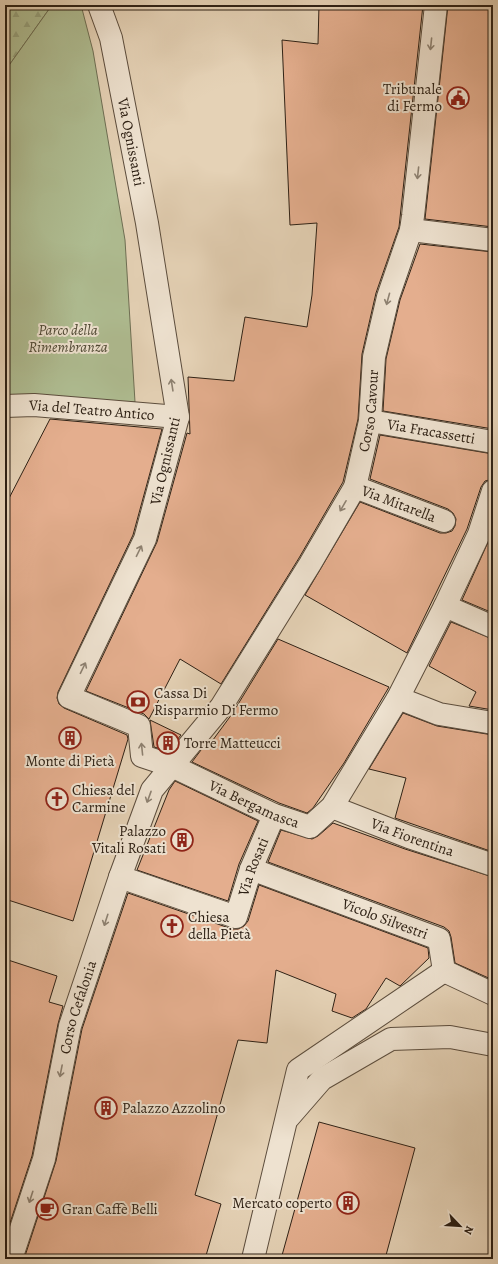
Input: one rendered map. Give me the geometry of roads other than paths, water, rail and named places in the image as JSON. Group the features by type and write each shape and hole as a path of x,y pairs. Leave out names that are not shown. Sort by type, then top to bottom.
{"street":[{"name":"Via Ognissanti","path":"99,5 111,38 147,223 178,417 145,539 69,697 139,726 142,756 172,766"},
{"name":"Corso Cavour","path":"172,766 221,708 310,564 355,487 370,421 374,357 388,297 411,230 436,5"},
{"path":"411,230 493,240"},
{"name":"Via del Teatro Antico","path":"5,406 40,405 178,417"},
{"name":"Via Fracassetti","path":"370,421 493,442"},
{"name":"Via Mitarella","path":"355,487 444,521"},
{"path":"332,806 398,698 445,606 479,534 493,491"},
{"path":"445,606 493,627"},
{"path":"398,698 439,714 493,723"},
{"name":"Via Bergamasca","path":"172,766 274,815 310,827 332,806"},
{"name":"Corso Cefalonia","path":"11,1259 44,1159 70,1026 120,877 152,790 172,766"},
{"name":"Via Fiorentina","path":"332,806 408,837 493,865"},
{"name":"Via Rosati","path":"120,877 236,916 251,869 274,815"},
{"name":"Vicolo Silvestri","path":"251,869 439,939 444,971"},
{"path":"253,1259 288,1118 298,1070 444,971 493,994"},
{"path":"288,1118 322,1079 391,1039 450,1037 493,1045"}],"place":[{"name":"Tribunale di Fermo","path":"458,98"},
{"name":"Cassa Di Risparmio Di Fermo","path":"138,702"},
{"name":"Monte di Pietà","path":"70,738"},
{"name":"Torre Matteucci","path":"168,743"},
{"name":"Chiesa del Carmine","path":"57,799"},
{"name":"Palazzo Vitali Rosati","path":"182,840"},
{"name":"Chiesa della Pietà","path":"172,926"},
{"name":"Palazzo Azzolino","path":"106,1108"},
{"name":"Mercato coperto","path":"348,1203"},
{"name":"Gran Caffè Belli","path":"47,1209"}],"park label":[{"name":"Parco della Rimembranza","path":"68,338"}]}
